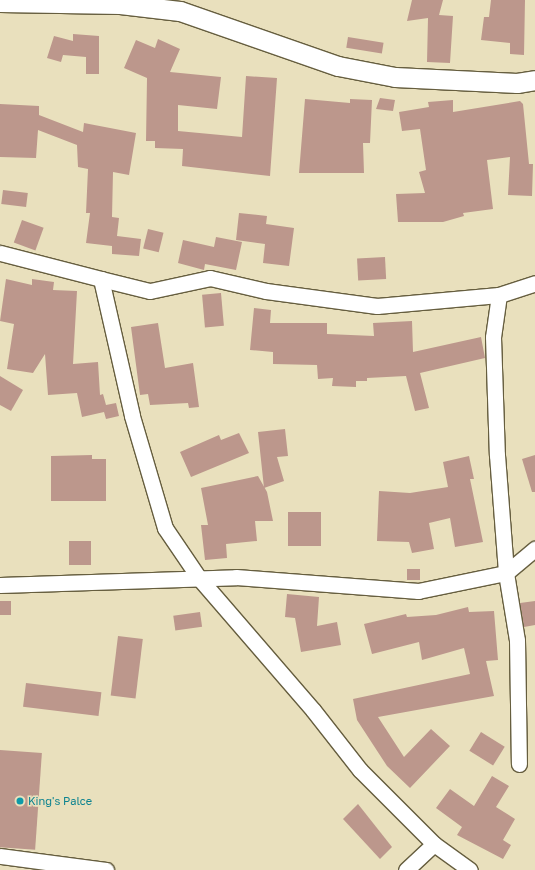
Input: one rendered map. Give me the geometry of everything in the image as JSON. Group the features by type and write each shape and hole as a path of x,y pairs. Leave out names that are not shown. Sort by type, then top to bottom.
{"main road":[{"path":"0,2 82,2 120,4 180,11 338,66 395,78 517,83 535,80"}],"street":[{"path":"0,253 150,291 210,278 266,291 377,306 498,295 535,284"},
{"path":"101,279 132,416 165,528 198,578 313,710 360,770 434,844 470,870"},
{"path":"498,295 493,337 506,573 517,640 518,764"},
{"path":"0,585 198,578 275,579 305,585 418,591 506,573 535,549"},
{"path":"406,870 434,844"},
{"path":"0,856 106,870"}],"building":[{"path":"412,0 443,0 439,15 453,16 450,63 427,62 428,18 407,21"},
{"path":"491,0 525,0 524,55 510,54 510,43 481,40 484,17 489,17"},
{"path":"73,34 99,36 99,74 86,74 86,57 63,55 61,62 47,58 54,36 73,41"},
{"path":"348,37 384,43 382,53 346,48"},
{"path":"158,39 180,49 170,72 221,77 217,109 178,105 178,131 242,137 246,76 277,78 270,176 182,166 183,149 155,148 155,141 146,141 147,78 124,68 136,40 155,48"},
{"path":"380,98 395,100 393,111 376,109"},
{"path":"305,99 350,103 350,99 372,100 370,143 363,143 364,173 299,173"},
{"path":"453,100 453,112 520,101 523,104 529,164 533,164 532,196 508,195 510,157 487,160 493,209 463,213 464,216 443,222 398,222 396,194 425,193 419,172 426,170 420,129 402,131 399,112 429,107 428,102"},
{"path":"0,104 39,106 39,115 83,132 84,123 136,133 129,175 113,172 112,217 119,218 117,236 141,239 139,256 112,254 112,246 86,243 90,213 86,213 88,169 78,167 77,145 38,130 36,158 0,157"},
{"path":"3,190 28,193 26,207 1,204"},
{"path":"239,213 267,216 266,224 294,228 289,266 263,263 265,244 236,240"},
{"path":"22,220 44,228 35,250 14,243"},
{"path":"148,229 164,233 159,252 143,248"},
{"path":"216,237 242,242 236,270 205,264 204,270 178,263 183,240 214,247"},
{"path":"385,257 386,279 358,280 357,258"},
{"path":"6,279 32,285 32,279 54,282 53,290 77,291 73,364 98,362 100,395 103,394 106,405 116,403 119,416 106,419 104,412 82,417 77,393 48,395 45,354 33,373 7,369 14,324 0,321"},
{"path":"221,293 224,326 205,328 202,295"},
{"path":"254,308 271,310 270,323 327,323 327,334 374,336 373,323 412,321 413,352 481,337 485,358 420,373 429,408 415,411 406,376 367,378 367,381 356,381 356,387 332,386 333,378 318,379 317,365 273,364 273,352 250,350"},
{"path":"158,323 165,368 193,363 199,407 189,408 188,403 150,405 148,394 140,395 131,327"},
{"path":"0,376 23,390 11,411 0,405"},
{"path":"285,429 288,456 277,457 284,481 264,488 258,432"},
{"path":"239,433 249,453 191,477 180,452 219,435 221,440"},
{"path":"92,455 92,459 106,459 106,501 51,501 51,456"},
{"path":"535,455 535,492 532,492 522,459"},
{"path":"469,456 474,479 470,479 483,542 455,547 450,518 429,523 434,549 412,553 409,542 377,541 379,491 410,493 448,487 443,462"},
{"path":"258,476 267,492 273,521 255,521 257,541 226,544 227,558 205,560 201,525 208,525 201,488"},
{"path":"288,512 321,512 321,546 288,546"},
{"path":"69,541 91,541 91,565 69,565"},
{"path":"407,569 420,569 420,580 407,580"},
{"path":"287,594 319,597 317,626 337,622 341,645 301,652 295,618 285,617"},
{"path":"0,601 11,601 11,615 0,615"},
{"path":"535,601 535,625 524,627 520,603"},
{"path":"468,607 469,612 494,611 498,660 486,661 494,696 378,717 404,757 431,729 450,746 410,788 387,766 357,720 353,699 470,674 464,648 422,660 419,642 372,654 364,624 406,614 407,617 436,615"},
{"path":"200,612 202,627 175,631 173,616"},
{"path":"118,636 143,639 136,699 111,696"},
{"path":"26,683 101,692 99,716 23,707"},
{"path":"481,732 505,747 493,765 469,751"},
{"name":"King's Palce","path":"0,750 42,753 35,850 0,847"},
{"path":"492,776 509,786 496,807 515,819 503,840 511,845 503,859 457,835 462,827 436,808 450,789 474,806"},
{"path":"358,804 392,847 380,859 343,819"}],"place":[{"name":"King's Palce","path":"20,801"}]}
